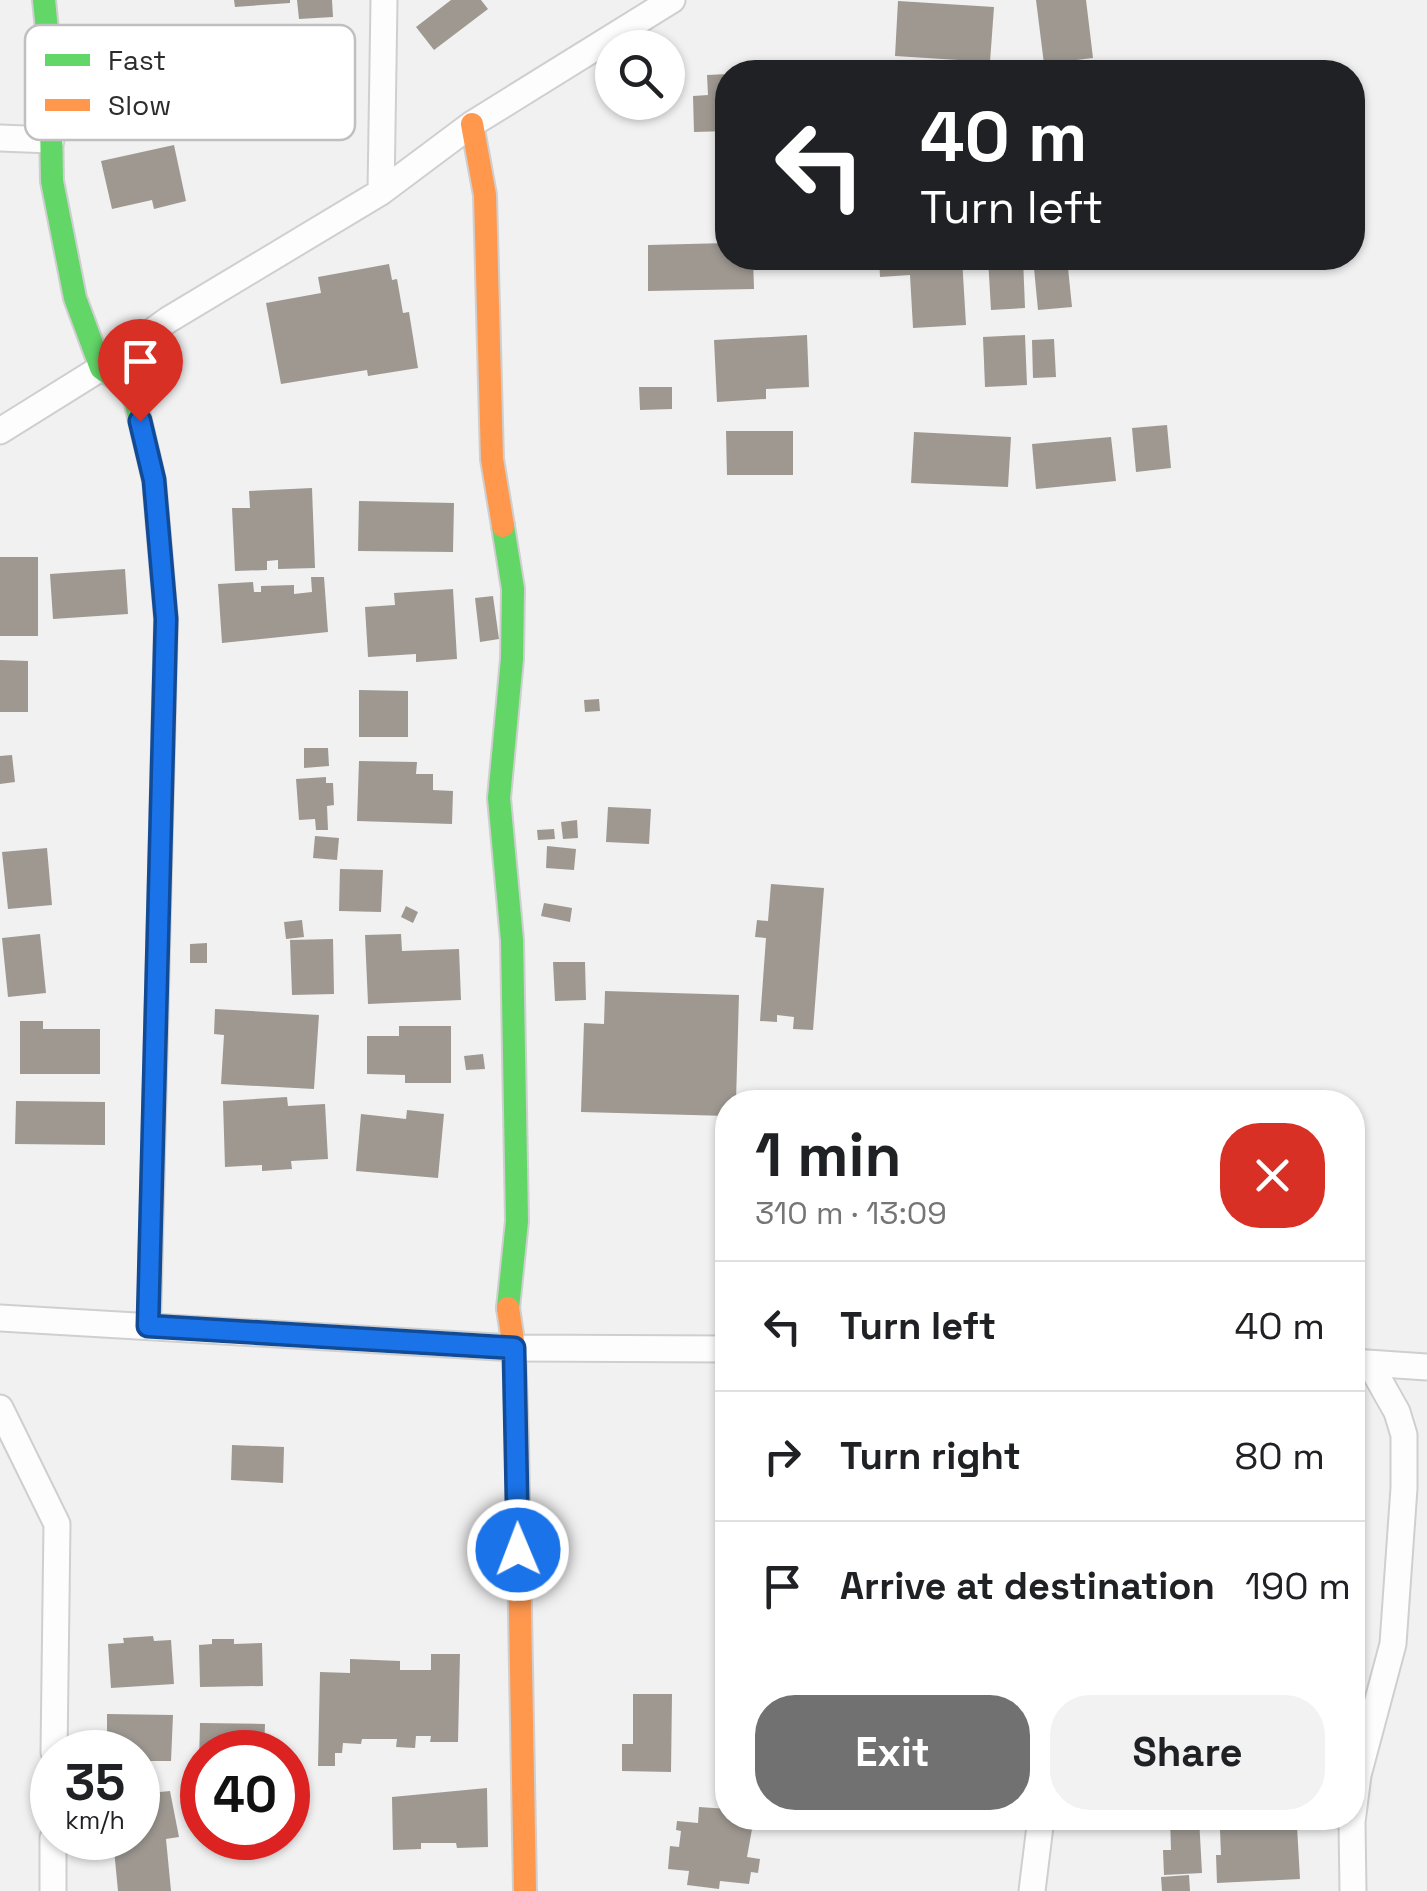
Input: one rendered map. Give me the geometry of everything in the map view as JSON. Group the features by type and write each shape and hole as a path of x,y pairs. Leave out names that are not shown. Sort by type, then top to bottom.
{"street":[{"path":"44,0 46,25"},
{"path":"381,192 384,0"},
{"path":"0,430 102,368 168,320 381,192 472,124 672,0"},
{"path":"472,124 485,195 492,459 513,589 512,658 498,798 512,957 517,1221 507,1317 514,1348 525,1891"},
{"path":"0,138 25,139"},
{"path":"51,140 52,180 75,298 102,368 134,391 154,480 166,619 148,1326"},
{"path":"0,1318 514,1348 715,1349"},
{"path":"1365,1363 1427,1367"},
{"path":"1365,1368 1397,1412 1404,1435 1393,1644 1365,1750"},
{"path":"0,1408 58,1524 54,1730"},
{"path":"1032,1891 1040,1830"},
{"path":"1352,1830 1353,1891"},
{"path":"53,1860 53,1891"}],"building":[{"path":"234,0 290,0 290,3 235,7"},
{"path":"297,0 332,0 333,17 299,19"},
{"path":"451,0 481,0 488,9 434,50 416,27"},
{"path":"1036,0 1086,0 1093,58 1044,60"},
{"path":"898,1 994,7 990,60 895,56"},
{"path":"707,75 715,75 715,131 694,132 693,96 708,95"},
{"path":"174,145 186,201 154,209 152,200 112,209 101,161"},
{"path":"715,243 715,270 753,270 754,289 648,291 648,245"},
{"path":"389,264 392,280 397,279 403,313 409,312 418,368 368,376 367,370 281,384 266,303 321,293 318,277"},
{"path":"880,270 963,270 966,325 913,328 910,275 880,277"},
{"path":"989,270 1023,270 1025,308 991,310"},
{"path":"1034,270 1068,270 1072,307 1038,310"},
{"path":"807,335 809,387 766,389 766,399 717,402 714,340"},
{"path":"1025,335 1027,385 985,387 983,337"},
{"path":"1054,339 1056,377 1033,378 1032,340"},
{"path":"639,387 672,387 672,409 640,410"},
{"path":"1167,425 1171,468 1136,472 1132,428"},
{"path":"726,431 793,431 793,475 727,475"},
{"path":"914,432 1011,437 1008,487 911,483"},
{"path":"1111,437 1116,481 1036,489 1032,444"},
{"path":"312,488 315,568 278,569 278,560 267,561 267,570 235,571 232,508 250,508 249,491"},
{"path":"359,501 454,503 453,552 358,551"},
{"path":"0,557 38,557 38,636 0,636"},
{"path":"125,569 128,614 53,619 50,574"},
{"path":"311,577 324,577 328,632 222,643 218,584 253,582 254,592 261,592 261,586 294,585 294,594 312,592"},
{"path":"453,589 457,659 416,662 416,654 368,657 365,607 395,605 394,593"},
{"path":"493,596 499,639 480,642 475,598"},
{"path":"0,660 28,661 28,712 0,712"},
{"path":"359,690 408,691 408,737 359,737"},
{"path":"599,699 600,711 585,712 584,700"},
{"path":"304,748 328,748 329,766 304,768"},
{"path":"12,755 15,782 0,784 0,756"},
{"path":"359,761 417,762 416,774 433,774 433,790 453,791 452,824 357,821"},
{"path":"326,777 326,783 333,783 334,805 327,806 328,830 316,830 315,819 299,820 296,779"},
{"path":"608,807 651,809 649,844 606,842"},
{"path":"577,820 578,838 563,839 561,822"},
{"path":"554,829 555,839 538,840 537,830"},
{"path":"315,836 339,838 337,860 313,858"},
{"path":"547,846 576,849 574,870 546,868"},
{"path":"47,848 52,905 8,909 2,852"},
{"path":"340,869 383,870 381,912 339,911"},
{"path":"771,884 824,888 813,1030 793,1029 794,1017 777,1015 777,1022 760,1021 766,938 755,937 757,920 768,921"},
{"path":"544,903 572,908 570,922 541,916"},
{"path":"406,906 418,912 413,923 401,917"},
{"path":"302,920 304,937 286,939 284,922"},
{"path":"40,934 46,993 8,997 2,938"},
{"path":"401,934 402,951 459,949 461,1000 368,1004 365,935"},
{"path":"333,939 334,994 292,995 290,940"},
{"path":"207,943 207,963 190,963 190,944"},
{"path":"553,962 585,962 586,1000 555,1001"},
{"path":"605,991 739,995 736,1090 715,1090 715,1116 581,1112 584,1023 604,1024"},
{"path":"215,1009 319,1015 314,1089 221,1084 224,1035 214,1034"},
{"path":"20,1021 43,1021 43,1029 100,1029 100,1074 20,1074"},
{"path":"399,1026 451,1026 451,1083 405,1083 405,1075 367,1074 367,1036 399,1036"},
{"path":"483,1054 485,1069 466,1070 464,1056"},
{"path":"287,1097 288,1106 325,1104 328,1159 291,1161 292,1169 262,1171 262,1165 225,1167 223,1101"},
{"path":"16,1101 105,1102 105,1145 15,1144"},
{"path":"407,1110 444,1114 438,1178 356,1171 361,1114 406,1119"},
{"path":"232,1445 284,1447 283,1483 231,1480"},
{"path":"153,1636 154,1641 171,1640 174,1684 111,1688 108,1644 124,1643 123,1638"},
{"path":"212,1639 234,1639 234,1644 262,1643 263,1686 200,1687 199,1645 212,1644"},
{"path":"431,1654 460,1654 458,1742 430,1742 431,1736 416,1736 415,1748 396,1747 397,1739 362,1739 361,1744 343,1743 342,1753 335,1753 335,1766 318,1766 320,1672 350,1673 350,1659 400,1661 400,1670 431,1670"},
{"path":"633,1694 672,1694 671,1772 622,1771 622,1744 633,1744"},
{"path":"107,1714 173,1715 171,1761 160,1761 160,1730 107,1730"},
{"path":"200,1723 265,1724 265,1730 200,1730"},
{"path":"487,1788 488,1847 421,1843 421,1849 393,1850 392,1797"},
{"path":"170,1791 179,1837 166,1839 171,1891 118,1891 115,1860 160,1860 160,1792"},
{"path":"699,1807 715,1808 715,1830 752,1830 747,1857 760,1859 758,1873 751,1872 749,1884 720,1881 719,1889 687,1885 689,1871 668,1869 670,1846 679,1847 681,1831 676,1830 677,1821 698,1823"},
{"path":"1170,1830 1200,1830 1202,1873 1164,1875 1163,1850 1171,1850"},
{"path":"1220,1830 1297,1830 1300,1879 1217,1883 1216,1855 1221,1855"},
{"path":"1189,1875 1190,1891 1162,1891 1161,1877"}],"traffic: fast":[{"path":"44,0 46,25"},
{"path":"51,140 52,181 75,298 101,368 133,391 154,480 166,619 154,1116"},
{"path":"503,526 513,589 512,659 499,798 512,940 517,1221 508,1308"}],"traffic: slow":[{"path":"472,124 485,195 492,459 503,526"},
{"path":"149,1327 154,1116"},
{"path":"508,1308 514,1348 517,1444 525,1891"}],"route":[{"path":"140,421 154,480 166,619 148,1326 514,1348 518,1550"}]}
